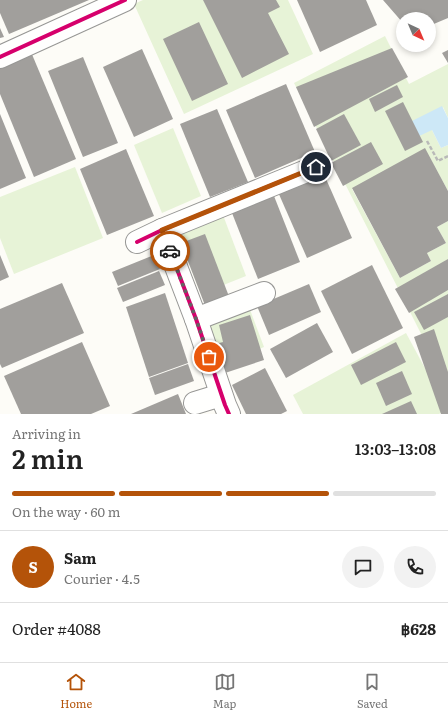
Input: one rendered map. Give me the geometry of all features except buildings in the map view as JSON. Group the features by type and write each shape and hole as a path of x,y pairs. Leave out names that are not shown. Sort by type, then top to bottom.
{"street":[{"path":"0,57 125,0"},
{"path":"137,242 163,233 316,167"},
{"path":"163,233 196,319 225,404 195,403"},
{"path":"196,319 264,293"}],"path":[{"path":"427,140 438,161 448,156"}],"green space":[{"path":"143,0 288,0 313,54 184,114 134,4"},
{"path":"385,36 409,84 448,64 448,118 443,107 432,130 441,148 448,145 448,191 425,149 352,189 400,278 431,261 427,253 446,243 437,227 448,221 448,387 294,83"},
{"path":"173,128 201,196 162,213 134,145"},
{"path":"75,167 103,238 14,274 0,238 0,197"},
{"path":"223,215 246,276 201,294 177,233"},
{"path":"249,307 264,347 223,363 208,323"},
{"path":"406,333 447,409 439,414 303,414 293,395"}],"water":[{"path":"442,106 448,118 448,145 441,148 432,130 415,138 408,123"}],"cycle path":[{"path":"0,57 125,0"},
{"path":"162,230 316,167"},
{"path":"137,242 162,230 196,319 229,414"}],"way so far":[{"path":"170,251 209,357"}],"route":[{"path":"170,251 162,230 316,167"}]}
